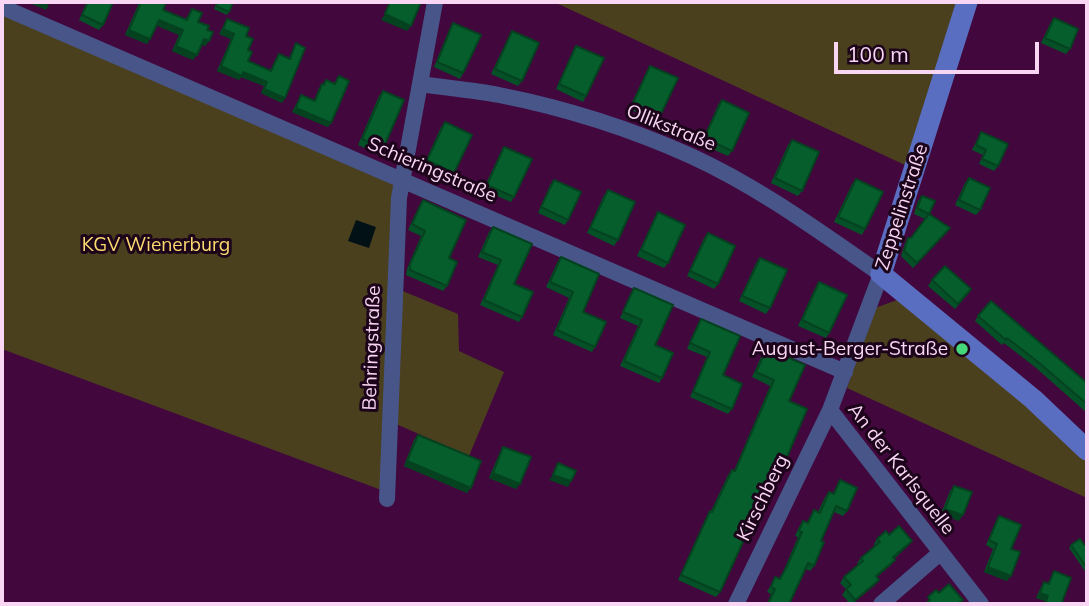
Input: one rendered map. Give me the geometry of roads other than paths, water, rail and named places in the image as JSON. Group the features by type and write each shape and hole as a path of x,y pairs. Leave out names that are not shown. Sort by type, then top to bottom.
{"street":[{"path":"403,180 435,2"},
{"name":"Zeppelinstraße","path":"830,410 881,274 967,2"},
{"name":"Schieringstraße","path":"2,6 845,372"},
{"name":"Ollikstraße","path":"420,85 498,95 570,111 692,156 808,224 881,274"},
{"name":"Behringstraße","path":"387,499 399,198 403,180"},
{"path":"881,274 1033,399 1087,450"},
{"name":"An der Karlsquelle","path":"830,410 981,604"},
{"name":"Kirschberg","path":"736,604 830,410"},
{"name":"An der Karlsquelle","path":"881,604 940,553"}],"place":[{"name":"August-Berger-Straße","path":"962,349"}],"park label":[{"name":"KGV Wienerburg","path":"156,245"}]}
